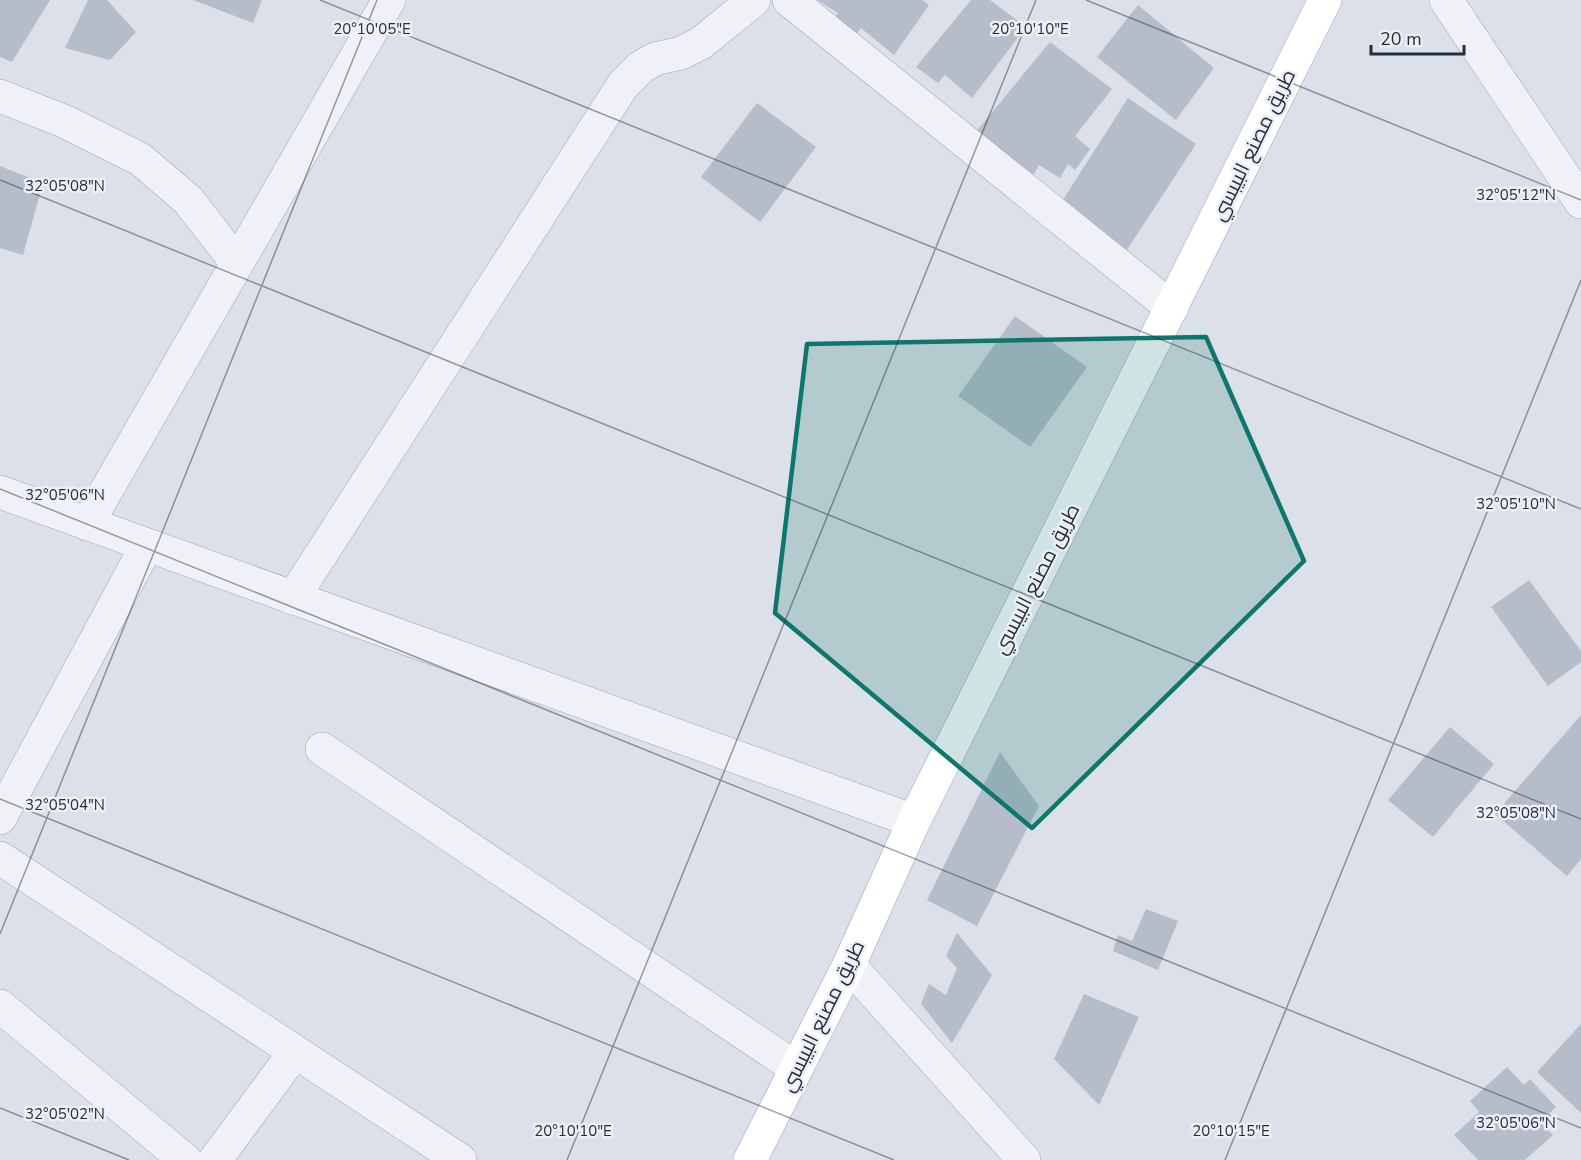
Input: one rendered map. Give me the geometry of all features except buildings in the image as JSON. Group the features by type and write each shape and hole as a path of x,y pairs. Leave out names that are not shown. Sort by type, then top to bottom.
{"main road":[{"name":"طريق مصنع البيبسي","path":"750,1160 849,965 914,821 1325,0"}],"street":[{"path":"87,524 389,0"},
{"path":"293,598 623,85 640,67 655,59 681,53 701,43 754,0"},
{"path":"789,0 1172,308"},
{"path":"1446,0 1577,189"},
{"path":"0,96 66,122 140,159 188,200 237,263"},
{"path":"0,492 914,821"},
{"path":"0,818 147,546"},
{"path":"322,749 796,1068"},
{"path":"0,858 460,1160"},
{"path":"849,965 1024,1160"},
{"path":"0,1006 184,1160"},
{"path":"215,1160 294,1052"}],"highlighted area":[{"path":"1206,337 1304,561 1032,828 775,613 807,344"}]}
